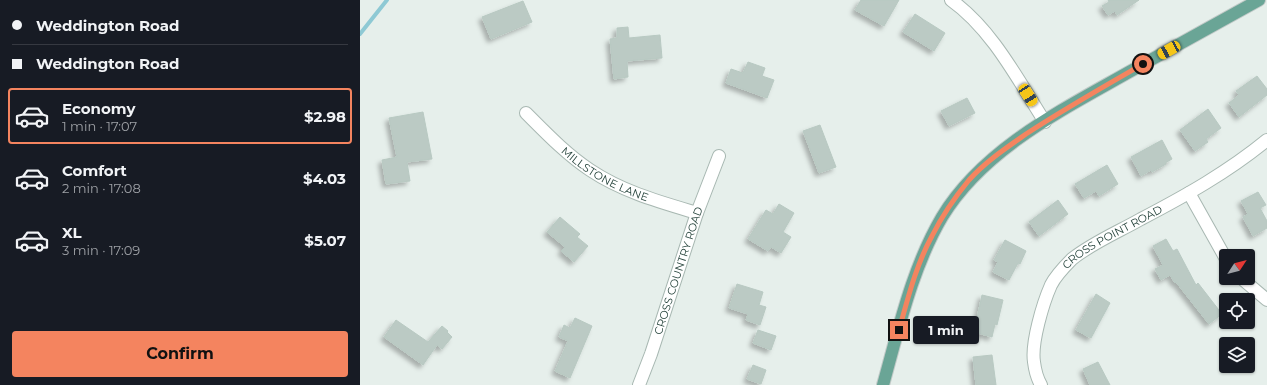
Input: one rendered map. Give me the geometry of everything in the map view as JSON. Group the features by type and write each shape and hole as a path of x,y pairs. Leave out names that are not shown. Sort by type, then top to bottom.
{"main road":[{"path":"883,385 911,289 931,237 943,216 978,171 1011,144 1079,101 1259,0"}],"street":[{"path":"951,0 971,16 983,29 1045,122"},
{"name":"MILLSTONE LANE","path":"526,113 559,146 606,180 630,192 697,213"},
{"name":"CROSS POINT ROAD","path":"1041,385 1037,378 1034,362 1034,343 1047,296 1051,285 1057,276 1073,259 1085,250 1189,193 1248,156 1267,140"},
{"name":"CROSS COUNTRY ROAD","path":"639,385 697,213 719,156"},
{"path":"1189,193 1221,249"},
{"path":"1249,285 1267,300"}],"building":[{"path":"861,0 899,0 884,26 855,10"},
{"path":"1108,0 1139,0 1117,15 1115,11 1108,15 1102,6 1109,2"},
{"path":"523,1 532,22 491,39 482,17"},
{"path":"915,14 945,33 934,51 903,32"},
{"path":"628,27 629,38 660,35 662,58 627,61 628,77 614,79 610,39 617,38 617,28"},
{"path":"748,62 765,68 762,76 774,80 767,98 726,83 731,69 743,73"},
{"path":"1257,76 1267,89 1267,95 1239,117 1229,103 1239,95 1236,91"},
{"path":"967,98 975,113 949,126 941,111"},
{"path":"1208,109 1221,128 1206,139 1208,142 1195,151 1180,130"},
{"path":"423,112 432,159 407,162 410,181 386,184 382,160 397,157 389,118"},
{"path":"820,125 836,167 819,173 803,131"},
{"path":"1162,140 1172,159 1152,172 1151,170 1141,176 1131,157"},
{"path":"1107,165 1118,184 1099,196 1096,191 1084,198 1075,184"},
{"path":"1258,192 1266,205 1260,208 1267,221 1267,228 1253,236 1243,217 1248,214 1241,201"},
{"path":"1058,200 1068,214 1039,236 1029,222"},
{"path":"779,204 794,213 783,232 791,237 781,253 771,247 768,251 748,239 766,210 773,214"},
{"path":"560,217 580,234 577,237 588,246 574,262 561,251 565,247 547,232"},
{"path":"1166,239 1173,251 1177,249 1196,285 1198,283 1219,310 1219,316 1209,324 1170,275 1161,280 1155,269 1163,265 1153,246"},
{"path":"1005,240 1026,251 1020,264 1018,263 1009,280 993,272 998,262 994,260"},
{"path":"737,284 763,292 759,305 766,307 760,325 746,320 748,314 729,308"},
{"path":"1096,294 1110,303 1091,338 1076,330"},
{"path":"982,295 1003,300 997,325 995,324 992,337 974,332"},
{"path":"575,318 592,326 570,378 555,371 568,341 559,337 564,325 570,328"},
{"path":"396,320 428,342 442,326 452,337 442,349 437,345 423,365 384,337"},
{"path":"758,330 776,336 771,350 753,343"},
{"path":"992,355 996,385 976,385 973,357"},
{"path":"1098,362 1110,385 1090,385 1083,369"},
{"path":"753,365 766,370 761,384 747,379"}],"waterway":[{"path":"360,34 387,0"}],"route":[{"path":"899,330 911,289 931,237 943,216 978,171 1011,144 1034,129 1143,64"}]}
